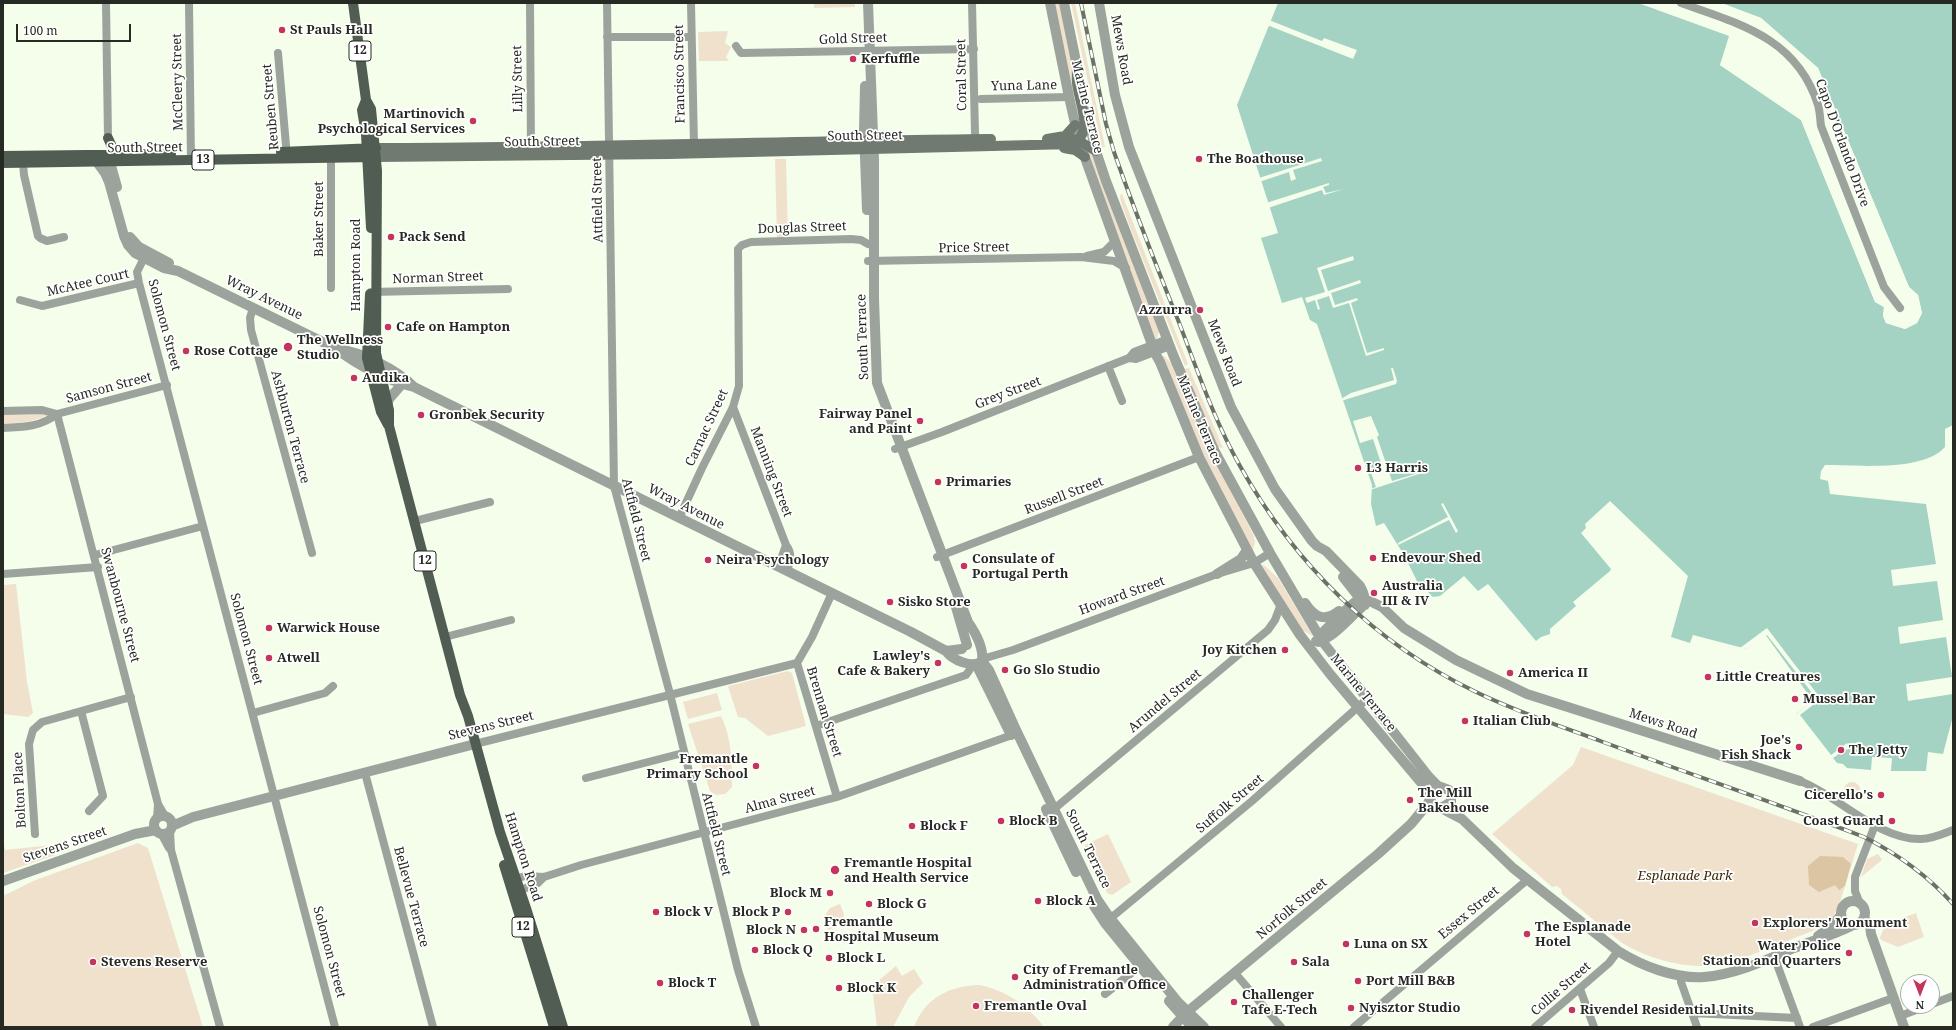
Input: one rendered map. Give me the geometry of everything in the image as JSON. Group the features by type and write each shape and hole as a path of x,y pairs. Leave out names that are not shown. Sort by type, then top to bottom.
{"main road":[{"name":"Hampton Road","path":"353,3 366,100 362,110 371,153 373,366 381,412 389,426"},
{"path":"1077,67 1077,85 1085,122 1079,141 1096,151"},
{"path":"1048,142 1065,136 1075,125"},
{"name":"South Street","path":"609,150 694,145 1048,142 1073,144 1079,141"},
{"path":"1048,142 1075,150 1085,157"},
{"name":"South Street","path":"107,152 114,150 124,154 191,157 331,153 609,150 869,144"},
{"name":"South Street","path":"107,152 157,161 191,157"},
{"path":"3,163 26,159 101,158 107,152"},
{"path":"3,156 26,159"},
{"name":"Hampton Road","path":"367,358 373,292"},
{"name":"Hampton Road","path":"373,366 380,374 387,406 389,426 460,695 463,722 472,744 512,880 563,1027"},
{"name":"Hampton Road","path":"516,892 554,1027"}],"street":[{"path":"106,3 107,152 130,236 146,255"},
{"name":"McCleery Street","path":"189,3 191,157"},
{"name":"Lilly Street","path":"530,3 531,151"},
{"name":"Attfield Street","path":"607,3 614,486 670,694 738,970 756,1027"},
{"name":"Francisco Street","path":"691,3 694,145"},
{"name":"South Terrace","path":"863,3 867,50"},
{"name":"South Terrace","path":"868,3 867,50 871,261 877,384 897,448 939,556 968,622 977,635 977,660"},
{"name":"Coral Street","path":"972,3 974,99 977,143"},
{"name":"Marine Terrace","path":"1050,3 1068,97 1079,141 1126,268 1153,349 1160,362 1199,457 1254,563 1300,635 1358,709 1424,786 1434,806 1462,819 1493,851 1527,880 1618,951 1632,960 1650,967 1681,975 1693,977 1716,975 1774,956 1823,933 1834,925 1841,915 1842,908 1847,903 1854,901 1860,904"},
{"name":"Marine Terrace","path":"1064,3 1096,151 1106,181 1169,343 1215,452 1292,592 1323,637 1330,653 1416,762 1438,786 1449,790 1451,794 1451,802 1462,814 1462,819"},
{"name":"Mews Road","path":"1099,3 1115,95 1129,148 1228,400 1275,489 1317,546 1326,551 1360,586 1365,604 1398,620 1404,628 1456,660 1527,694 1816,787 1875,825 1900,836 1922,840 1953,830"},
{"name":"Capo D'Orlando Drive","path":"1681,3 1736,23 1761,35 1784,50 1802,69 1814,93 1819,107 1821,126 1868,250 1884,287 1900,308"},
{"path":"607,37 691,37"},
{"name":"Gold Street","path":"736,46 741,53 974,49"},
{"name":"Reuben Street","path":"278,53 288,155"},
{"name":"Yuna Lane","path":"981,99 1068,97"},
{"name":"South Terrace","path":"869,144 868,244 871,261"},
{"name":"Baker Street","path":"331,153 331,288"},
{"path":"26,159 24,176 38,236 48,240 64,237"},
{"name":"Douglas Street","path":"738,249 742,245 751,242 857,239 868,244"},
{"name":"Price Street","path":"1081,257 1104,252 1115,241"},
{"name":"Carnac Street","path":"679,518 733,407 739,386 738,249"},
{"name":"Wray Avenue","path":"146,255 164,268 178,271 337,349 348,358 405,377 414,387"},
{"name":"Solomon Street","path":"146,255 137,272 139,283 335,1027"},
{"name":"Price Street","path":"871,261 1081,257 1114,260 1126,268"},
{"name":"McAtee Court","path":"20,300 42,306 139,283"},
{"name":"Norman Street","path":"373,292 508,289"},
{"name":"Ashburton Terrace","path":"253,308 250,318 251,330 312,553"},
{"name":"Grey Street","path":"897,448 942,432 1129,358 1136,359 1153,349 1169,343"},
{"name":"Wray Avenue","path":"337,349 350,350 367,358 373,366"},
{"path":"1108,366 1122,401"},
{"name":"Wray Avenue","path":"380,374 402,384 414,387 832,593 946,651 949,655 956,659 977,660"},
{"path":"387,406 389,399 402,384"},
{"name":"Samson Street","path":"3,428 30,427 49,420 57,414 167,385"},
{"name":"Manning Street","path":"733,407 791,555 782,569"},
{"name":"Samson Street","path":"3,411 42,410 57,414"},
{"name":"Swanbourne Street","path":"57,414 132,696 163,825 220,1027"},
{"name":"Russell Street","path":"939,556 1199,457"},
{"path":"415,521 490,502"},
{"path":"95,555 204,526"},
{"path":"1317,546 1320,553 1365,604 1323,637 1316,648 1329,669 1330,674"},
{"path":"1217,574 1241,559 1247,550"},
{"name":"Howard Street","path":"977,660 1013,650 1217,574 1254,563 1270,553"},
{"name":"South Terrace","path":"939,556 956,607 965,647 964,659 977,660 989,670 1014,734 1076,874 1107,921 1185,1015 1192,1027"},
{"path":"3,574 98,567"},
{"path":"1323,637 1323,629 1346,604 1349,596 1348,587 1345,580"},
{"path":"1292,592 1319,618 1329,617 1340,610"},
{"name":"Brennan Street","path":"832,593 812,637 797,663 837,797"},
{"name":"Arundel Street","path":"1054,809 1268,630 1275,620 1281,604"},
{"path":"445,637 511,620"},
{"path":"1300,635 1323,637"},
{"path":"816,726 966,675 977,660 975,646 946,651"},
{"name":"Stevens Street","path":"3,881 163,825 472,744 797,663"},
{"path":"253,713 324,693 333,686"},
{"name":"Bolton Place","path":"35,834 30,744 33,730 42,722 132,696"},
{"name":"Suffolk Street","path":"1107,921 1252,801 1358,709 1367,699"},
{"path":"81,711 103,796 89,811"},
{"name":"South Terrace","path":"1014,734 1054,809 1107,921"},
{"name":"Alma Street","path":"512,880 525,876 544,877 581,865 837,797 1014,734"},
{"path":"586,778 684,753"},
{"name":"Bellevue Terrace","path":"364,773 434,1027"},
{"path":"1429,798 1432,790 1438,786"},
{"name":"Norfolk Street","path":"1411,824 1429,798"},
{"path":"1439,808 1451,802"},
{"name":"Norfolk Street","path":"1172,1027 1348,880 1411,824 1439,808"},
{"path":"1858,922 1864,910 1854,891 1855,877 1875,825"},
{"name":"Alma Street","path":"516,892 538,883 544,877"},
{"name":"Essex Street","path":"1354,1027 1527,880"},
{"path":"1841,915 1844,921 1858,922 1870,926 1871,934 1904,1027"},
{"name":"Marine Terrace","path":"1798,946 1825,938 1858,922"},
{"name":"Collie Street","path":"1535,1027 1609,963 1618,951"},
{"path":"1774,956 1800,1027"},
{"path":"1105,994 1143,964"},
{"path":"1235,973 1281,1027"},
{"path":"1681,975 1681,982 1697,1027"},
{"path":"1580,989 1594,1027"},
{"path":"1940,1001 1953,996"},
{"path":"1813,1027 1893,998"},
{"path":"1692,1013 1796,1018"},
{"path":"1900,1016 1905,1014"},
{"name":"South Terrace","path":"1185,1015 1204,1027"}],"green space":[{"path":"814,3 855,3 855,7 814,8"},
{"path":"1052,3 1062,3 1071,52 1081,132"},
{"path":"1071,3 1075,3 1105,147 1102,147"},
{"path":"728,31 725,43 731,47 726,57 729,61 699,61 698,32"},
{"path":"1084,148 1092,154 1159,331 1157,339 1155,339"},
{"path":"775,159 786,159 788,238 777,238"},
{"path":"1122,194 1188,364 1185,366 1128,222 1121,201 1120,195"},
{"path":"1164,356 1172,364 1225,480 1253,534 1255,542 1253,550 1203,459 1162,357"},
{"path":"1189,368 1223,448 1218,447 1184,369"},
{"path":"42,412 48,415 26,422 3,424 3,413"},
{"path":"1260,564 1265,566 1278,578 1313,636 1302,630"},
{"path":"16,584 27,682 33,713 28,717 3,714 3,585"},
{"path":"788,671 792,673 806,726 768,736 745,718 738,717 728,686"},
{"path":"717,693 722,710 688,719 683,702"},
{"path":"721,716 725,724 729,742 732,787 725,794 716,795 710,791 688,724"},
{"name":"Esplanade Park","path":"1581,747 1858,844 1841,899 1832,920 1824,926 1747,957 1716,965 1693,966 1661,960 1622,943 1562,894 1561,889 1557,886 1552,887 1492,834 1573,765"},
{"path":"1849,782 1855,782 1860,787 1858,796 1855,798 1849,798 1844,793 1844,787"},
{"path":"1108,834 1131,882 1112,895 1107,893 1085,845"},
{"path":"3,836 5,850 52,845 55,855 3,873"},
{"name":"Stevens Reserve","path":"138,843 148,848 203,1027 3,1027 3,896 33,881"},
{"path":"1878,854 1882,860 1861,877 1867,859"},
{"path":"840,904 844,914 842,924 828,930 824,917 830,908"},
{"path":"1916,913 1924,937 1898,947 1881,940 1880,937 1886,924"},
{"path":"896,966 902,976 914,969 923,983 909,997 893,1027 877,1027 872,986"},
{"name":"Fremantle Oval","path":"979,985 989,987 1016,1000 1031,1012 1044,1027 914,1027 919,1017 931,1001 948,991"}],"shaded area":[{"path":"1820,856 1843,857 1851,864 1845,886 1839,890 1835,885 1819,892 1809,885 1808,866"}],"water":[{"path":"1278,3 1638,3 1730,36 1720,65 1801,120 1875,302 1884,307 1883,316 1886,323 1905,329 1917,323 1922,313 1918,295 1909,287 1818,68 1761,18 1722,3 1953,3 1953,425 1945,429 1945,447 1935,455 1906,464 1871,466 1825,465 1821,471 1820,479 1828,481 1830,494 1926,504 1936,564 1891,570 1893,586 1937,581 1943,620 1898,627 1900,644 1946,637 1952,677 1906,684 1908,701 1953,694 1953,716 1943,754 1928,752 1926,771 1841,771 1796,714 1813,701 1765,634 1747,649 1693,635 1690,643 1671,637 1688,576 1610,501 1585,524 1586,528 1581,533 1611,569 1610,571 1573,602 1576,606 1550,629 1550,634 1541,637 1536,641 1488,584 1478,591 1464,576 1440,596 1433,597 1417,581 1404,555 1384,523 1376,526 1371,504 1372,485 1317,324 1310,320 1302,297 1282,303 1261,238 1278,233 1237,105"}],"pier":[{"path":"1720,3 1761,18 1818,68 1909,287 1918,295 1922,313 1917,323 1905,329 1886,323 1883,316 1884,307 1875,302 1801,120 1720,65 1729,36 1658,10 1659,8 1731,34 1722,65 1802,119 1876,300 1886,306 1885,316 1887,321 1904,327 1915,321 1920,313 1917,296 1907,288 1816,69 1760,20"},
{"path":"1269,20 1322,41 1324,38 1357,50 1353,59 1267,25"},
{"path":"1321,158 1322,161 1293,170 1296,179 1291,181 1289,172 1259,182 1259,178"},
{"path":"1329,183 1329,185 1323,187 1326,193 1344,189 1324,195 1322,190 1268,208 1266,203"},
{"path":"1353,256 1354,260 1321,270 1328,291 1360,280 1361,283 1331,293 1335,305 1357,298 1358,300 1351,303 1367,353 1384,348 1384,350 1366,356 1349,303 1333,308 1329,296 1317,300 1320,309 1318,310 1315,300 1307,303 1305,298 1325,292 1317,268"},
{"path":"1391,368 1393,368 1397,381 1396,384 1341,401 1341,399 1351,393 1394,380"},
{"path":"1371,416 1379,435 1377,437 1392,481 1425,472 1370,490 1376,487 1370,470 1382,466 1373,439 1360,443 1353,421"},
{"path":"1443,503 1458,531 1456,533 1449,520 1398,545 1398,543 1448,517 1441,504"},
{"path":"1767,628 1821,699 1800,715 1831,755 1847,743 1850,748 1833,758 1837,763 1843,764 1847,768 1871,770 1872,757 1892,758 1891,771 1925,773 1859,774 1842,773 1838,771 1795,715 1816,698 1767,635 1747,649 1740,648"}],"railway":[{"path":"1081,3 1106,124 1114,152 1145,237 1214,413 1240,466 1262,502 1286,536 1312,568 1340,597 1371,625 1404,650 1439,672 1476,692 1539,718 1864,837 1912,866 1943,893 1953,904"}],"place":[{"name":"St Pauls Hall","path":"282,30"},
{"name":"Kerfuffle","path":"853,59"},
{"name":"Martinovich Psychological Services","path":"473,121"},
{"name":"The Boathouse","path":"1199,159"},
{"name":"Pack Send","path":"391,237"},
{"name":"Azzurra","path":"1200,310"},
{"name":"Cafe on Hampton","path":"388,327"},
{"name":"The Wellness Studio","path":"288,347"},
{"name":"Rose Cottage","path":"186,351"},
{"name":"Audika","path":"354,378"},
{"name":"Gronbek Security","path":"421,415"},
{"name":"Fairway Panel and Paint","path":"920,421"},
{"name":"L3 Harris","path":"1358,468"},
{"name":"Primaries","path":"938,482"},
{"name":"Endevour Shed","path":"1373,558"},
{"name":"Neira Psychology","path":"708,560"},
{"name":"Consulate of Portugal Perth","path":"964,566"},
{"name":"Australia III & IV","path":"1374,593"},
{"name":"Sisko Store","path":"890,602"},
{"name":"Warwick House","path":"269,628"},
{"name":"Joy Kitchen","path":"1285,650"},
{"name":"Atwell","path":"269,658"},
{"name":"Lawley's Cafe & Bakery","path":"938,663"},
{"name":"Go Slo Studio","path":"1005,670"},
{"name":"America II","path":"1510,673"},
{"name":"Little Creatures","path":"1708,677"},
{"name":"Mussel Bar","path":"1795,699"},
{"name":"Italian Club","path":"1465,721"},
{"name":"Joe's Fish Shack","path":"1799,747"},
{"name":"The Jetty","path":"1841,750"},
{"name":"Fremantle Primary School","path":"756,766"},
{"name":"Cicerello's","path":"1881,795"},
{"name":"The Mill Bakehouse","path":"1410,800"},
{"name":"Block B","path":"1001,821"},
{"name":"Coast Guard","path":"1892,821"},
{"name":"Block F","path":"912,826"},
{"name":"Fremantle Hospital and Health Service","path":"835,870"},
{"name":"Block M","path":"830,893"},
{"name":"Block A","path":"1038,901"},
{"name":"Block G","path":"869,904"},
{"name":"Block V","path":"656,912"},
{"name":"Block P","path":"788,912"},
{"name":"Explorers' Monument","path":"1755,923"},
{"name":"Fremantle Hospital Museum","path":"816,929"},
{"name":"Block N","path":"804,930"},
{"name":"The Esplanade Hotel","path":"1527,934"},
{"name":"Luna on SX","path":"1346,944"},
{"name":"Block Q","path":"755,950"},
{"name":"Water Police Station and Quarters","path":"1849,953"},
{"name":"Block L","path":"829,958"},
{"name":"Stevens Reserve","path":"93,962"},
{"name":"Sala","path":"1294,962"},
{"name":"City of Fremantle Administration Office","path":"1015,977"},
{"name":"Port Mill B&B","path":"1358,981"},
{"name":"Block T","path":"660,983"},
{"name":"Block K","path":"839,988"},
{"name":"Challenger Tafe E-Tech","path":"1234,1002"},
{"name":"Fremantle Oval","path":"976,1006"},
{"name":"Nyisztor Studio","path":"1351,1008"},
{"name":"Rivendel Residential Units","path":"1572,1010"}]}
